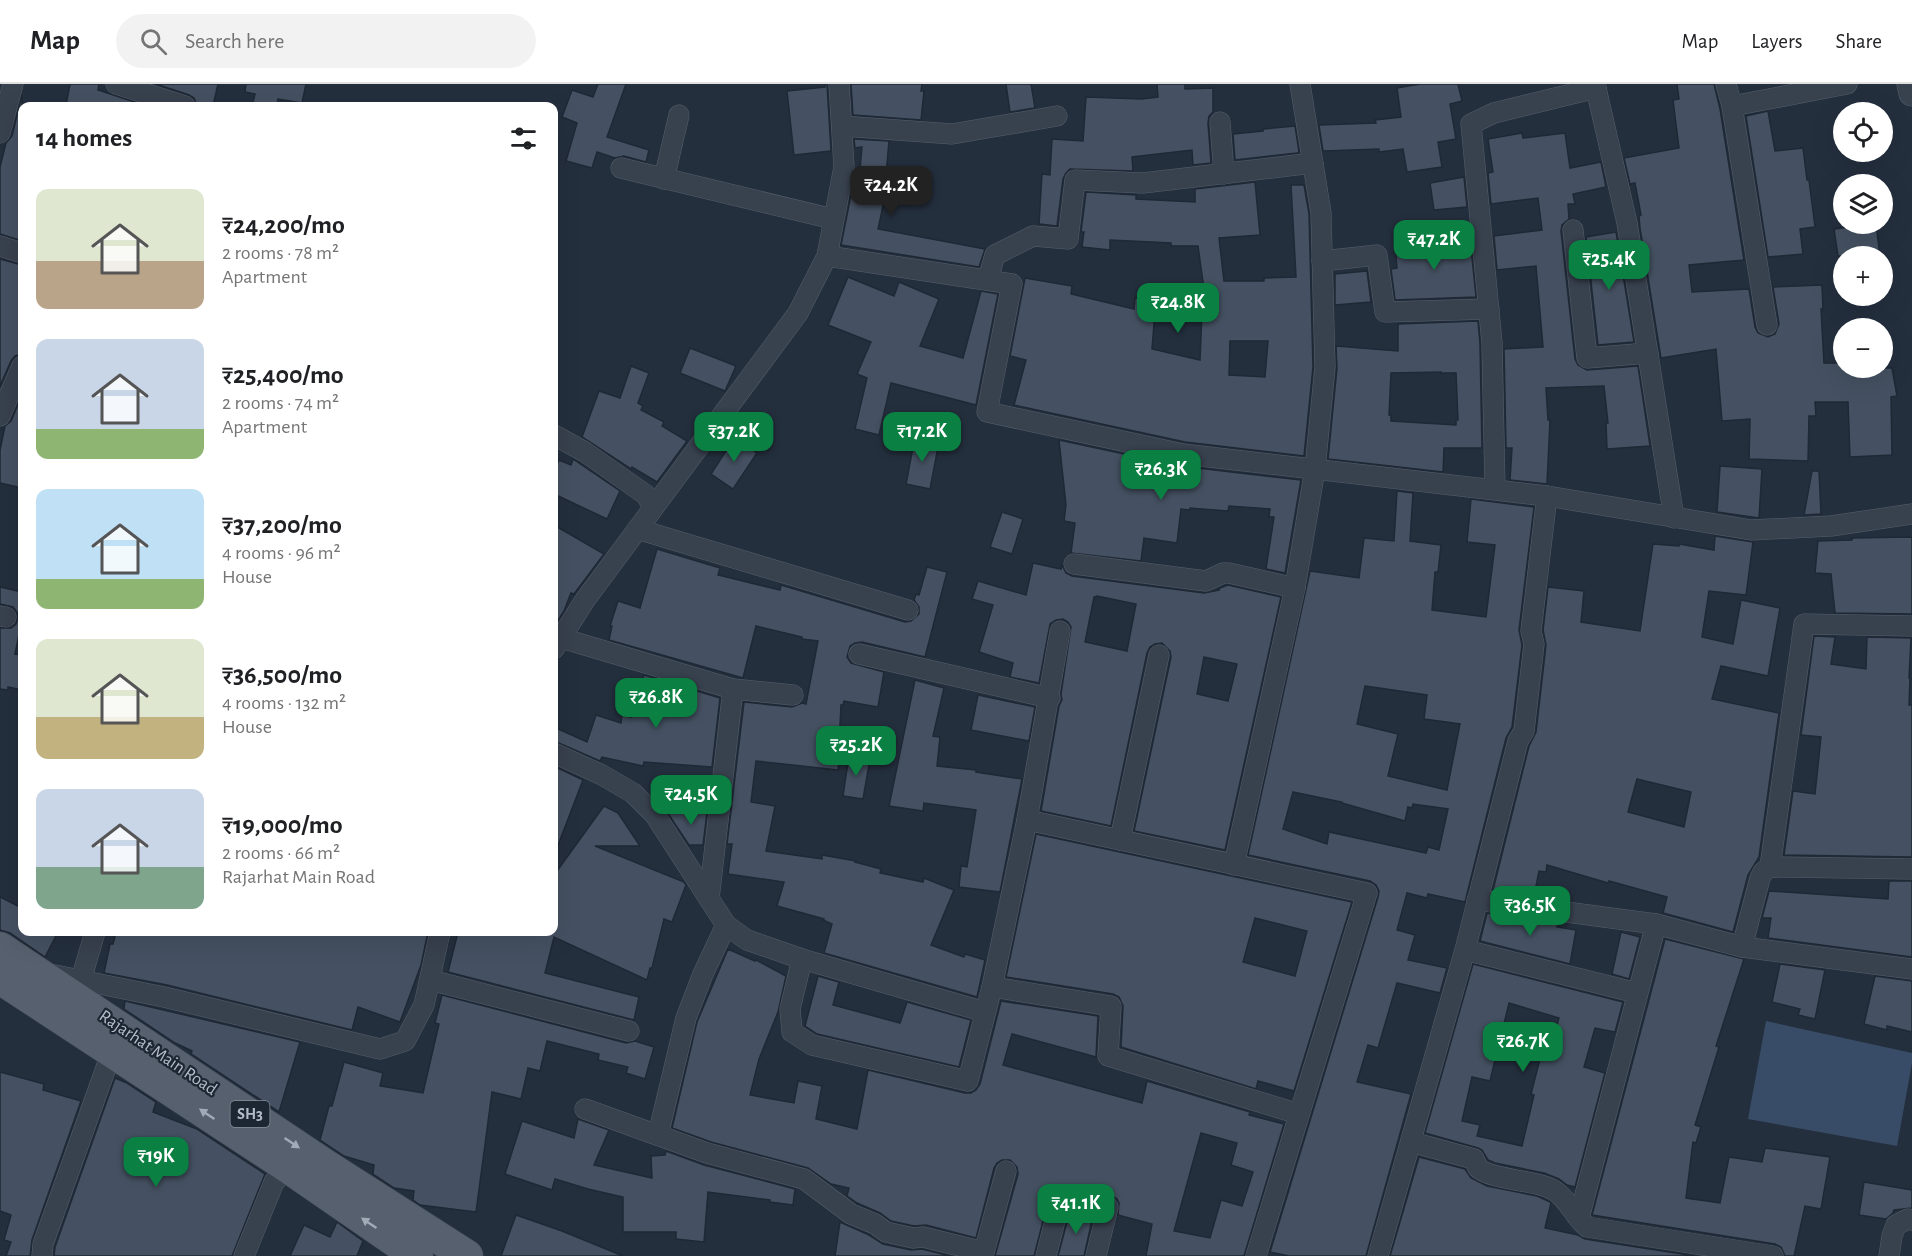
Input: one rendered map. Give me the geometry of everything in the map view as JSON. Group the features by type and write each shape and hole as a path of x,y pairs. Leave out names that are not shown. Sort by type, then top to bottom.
{"main road":[{"name":"Rajarhat Main Road","path":"0,948 18,980 112,1051 288,1167 417,1256"},
{"name":"Rajarhat Main Road","path":"18,980 325,1164 467,1256"}],"street":[{"path":"0,133 14,84"},
{"path":"558,642 585,600 798,314 826,256 844,167 839,84"},
{"path":"1234,865 1295,588 1315,469 1325,367 1321,213 1300,84"},
{"path":"1726,84 1732,106 1767,325"},
{"path":"1732,106 1847,84"},
{"path":"124,85 173,102"},
{"path":"1494,489 1492,343 1471,124 1494,113 1595,86 1628,223 1674,518"},
{"path":"664,179 679,115"},
{"path":"842,126 952,134 1057,116"},
{"path":"1220,122 1224,174"},
{"path":"988,279 995,255 1033,236 1068,239 1075,180 1143,183 1312,163"},
{"path":"621,168 834,219"},
{"path":"1573,230 1587,358 1648,352"},
{"path":"0,246 18,252"},
{"path":"1322,261 1377,255 1385,312 1489,309"},
{"path":"826,256 1012,284 987,412 1183,454 1548,496 1751,530 1831,526 1912,514"},
{"path":"0,416 18,375"},
{"path":"558,437 585,452 646,495 653,507"},
{"path":"1378,1256 1465,950 1518,741 1524,731 1534,644 1531,631 1548,496"},
{"path":"637,529 908,610"},
{"path":"1074,564 1206,581 1222,573 1229,573 1295,588"},
{"path":"1770,867 1804,624 1912,626"},
{"path":"802,959 790,1009 792,1032 812,1045 968,1081 992,987 1027,820 1060,631"},
{"path":"558,644 733,689 793,695"},
{"path":"859,654 1050,698"},
{"path":"1120,840 1159,655"},
{"path":"709,899 733,689"},
{"path":"558,755 602,775 633,793 655,815 726,926 747,940 802,959 985,1012"},
{"path":"1027,820 1367,893 1256,1256"},
{"path":"1742,947 1760,878 1763,872 1770,867 1912,869"},
{"path":"1477,900 1656,924 1742,947 1912,969"},
{"path":"1579,1218 1656,924"},
{"path":"658,1135 686,1018 703,974 726,926"},
{"path":"81,980 94,936"},
{"path":"18,980 81,980 164,997 380,1049 405,1041 424,1005 439,936"},
{"path":"1465,950 1637,993"},
{"path":"430,980 629,1031"},
{"path":"992,987 1111,1006 1108,1056 1299,1114"},
{"path":"42,1256 43,1244 112,1051"},
{"path":"585,1109 707,1153 804,1179 851,1214 875,1224 886,1232 913,1238 923,1237 984,1254 1006,1171"},
{"path":"1411,1142 1474,1159 1478,1167 1487,1174 1550,1188 1563,1196 1587,1227 1773,1256"},
{"path":"244,1256 274,1182 288,1167"},
{"path":"1046,1256 1061,1197 1108,1207 1096,1256"},
{"path":"1889,1256 1896,1225 1912,1220"}],"water":[{"path":"1766,1021 1912,1053 1897,1146 1748,1119"}],"building":[{"path":"70,84 99,84 98,90 135,102 67,102"},
{"path":"156,84 218,84 214,102 196,102 189,95"},
{"path":"246,84 306,84 302,102 278,99 278,102 253,102 255,94 245,92"},
{"path":"598,84 626,84 607,137 649,150 646,162 624,156 615,158 597,152 592,168 566,161 577,123 562,117 572,90 593,97"},
{"path":"827,84 831,151 794,155 787,91 825,87"},
{"path":"851,84 922,84 921,91 924,91 921,120 853,115"},
{"path":"1006,84 1031,84 1035,108 1010,112"},
{"path":"1157,84 1185,84 1185,89 1213,88 1213,112 1209,116 1208,123 1211,163 1193,165 1192,150 1132,157 1133,171 1070,169 1063,179 1057,226 1039,224 1042,174 1050,175 1052,139 1083,141 1086,97 1142,99 1158,97"},
{"path":"1420,84 1458,84 1462,101 1450,104 1456,139 1438,142 1442,167 1407,172 1403,149 1379,152 1379,149 1323,151 1319,125 1376,123 1375,120 1401,117 1397,88"},
{"path":"1677,84 1714,84 1744,260 1689,265 1692,292 1749,289 1755,327 1758,333 1768,337 1775,334 1779,324 1773,287 1822,285 1824,363 1833,363 1833,378 1893,378 1893,374 1897,396 1891,397 1892,455 1850,457 1848,402 1815,402 1816,416 1809,416 1808,461 1749,459 1750,419 1722,421 1716,349 1661,358 1640,228 1639,216 1641,215 1635,183 1630,184 1624,158 1679,148 1673,100 1679,99"},
{"path":"18,111 18,240 0,234 0,167 6,143 12,136"},
{"path":"1768,111 1775,151 1803,148 1815,227 1800,229 1803,254 1768,257 1746,116"},
{"path":"1295,126 1299,152 1235,160 1233,134"},
{"path":"1522,133 1523,138 1565,133 1570,168 1601,162 1606,187 1573,194 1575,204 1568,204 1569,219 1562,225 1561,231 1575,359 1578,365 1587,370 1638,366 1650,446 1607,449 1606,423 1608,423 1604,386 1546,388 1548,420 1550,420 1547,484 1510,480 1512,448 1506,448 1504,349 1543,347 1536,266 1497,270 1494,236 1542,230 1538,198 1491,204 1488,173 1493,172 1488,139"},
{"path":"854,139 889,141 885,197 878,229 985,249 979,267 841,245 852,190 858,191 862,147 855,148"},
{"path":"1464,177 1467,207 1434,210 1430,183"},
{"path":"1255,182 1260,235 1219,238 1224,281 1264,281 1264,278 1296,277 1291,185 1304,185 1309,214 1313,367 1304,456 1185,442 1014,405 1026,360 1010,356 1025,278 1072,286 1071,294 1134,309 1135,298 1156,300 1152,349 1200,360 1204,289 1198,246 1171,246 1171,243 1110,240 1110,250 1082,247 1084,232 1081,232 1086,192 1136,195 1136,199 1195,202 1195,189","holes":["1230,341 1268,341 1265,377 1229,375"]},
{"path":"1616,232 1634,342 1598,345 1586,237"},
{"path":"1835,234 1877,234 1879,246 1837,246"},
{"path":"1470,238 1476,297 1395,300 1391,269 1397,268 1395,246"},
{"path":"0,259 18,264 18,355 11,361 0,386"},
{"path":"1367,271 1371,302 1335,305 1335,274"},
{"path":"848,277 894,296 899,282 939,299 920,346 963,358 981,291 998,294 976,405 891,383 879,435 855,429 867,378 857,374 871,342 828,325"},
{"path":"1478,321 1482,448 1444,448 1443,472 1328,459 1337,368 1336,346 1398,351 1398,324","holes":["1391,373 1456,373 1458,420 1456,420 1456,425 1391,421 1391,415 1389,415"]},
{"path":"690,348 736,366 725,391 680,373"},
{"path":"631,366 649,373 638,403 643,406 641,410 664,422 662,426 687,441 657,482 632,467 631,469 582,437 599,391 620,398"},
{"path":"18,404 18,487 0,483 0,450 5,426 11,421"},
{"path":"735,437 757,453 733,489 711,474"},
{"path":"915,437 939,442 930,489 906,484"},
{"path":"1059,440 1180,466 1301,480 1285,573 1266,569 1274,517 1269,517 1270,509 1229,506 1228,511 1181,509 1177,543 1144,538 1141,561 1071,553 1075,523 1064,521 1066,505"},
{"path":"573,459 620,491 607,519 558,496 558,462 559,460 571,465"},
{"path":"1720,466 1762,469 1759,518 1717,512"},
{"path":"1812,471 1819,471 1821,514 1804,515"},
{"path":"1397,491 1413,493 1410,541 1441,545 1438,572 1435,572 1432,610 1486,617 1495,545 1467,542 1471,499 1534,507 1519,630 1522,645 1512,727 1506,738 1465,902 1428,894 1427,898 1407,893 1397,930 1415,935 1408,960 1447,968 1440,993 1397,983 1378,1048 1368,1045 1357,1082 1411,1094 1366,1256 1289,1256 1270,1252 1379,891 1370,881 1248,855 1310,571 1359,578 1364,538 1394,541","holes":["1365,686 1427,695 1424,719 1460,724 1447,790 1388,776 1398,734 1357,724","1293,792 1342,802 1405,821 1408,807 1412,808 1413,804 1448,809 1439,850 1428,847 1426,853 1329,832 1327,844 1283,829"]},
{"path":"1002,512 1023,519 1012,554 990,547"},
{"path":"558,527 604,554 574,594 571,593 558,621"},
{"path":"1715,536 1753,542 1746,595 1709,591 1702,637 1733,644 1741,600 1780,608 1768,676 1721,666 1712,699 1779,713 1759,857 1748,875 1733,932 1663,913 1667,897 1547,865 1546,872 1539,871 1534,896 1493,890 1529,746 1536,732 1546,645 1543,630 1548,587 1584,591 1581,622 1640,631 1653,544 1679,546 1679,544 1714,550","holes":["1637,779 1691,792 1684,827 1628,812"]},
{"path":"1912,537 1912,614 1835,613 1831,574 1815,573 1818,541"},
{"path":"657,549 720,568 718,575 780,590 781,585 905,622 911,621 919,614 919,607 914,600 916,594 919,595 927,567 947,572 925,657 862,642 850,646 847,657 851,663 884,672 878,707 844,701 841,705 839,746 841,746 838,770 756,761 751,802 775,806 766,851 822,859 822,855 856,861 881,869 880,873 923,882 924,878 954,890 931,945 964,957 965,954 985,960 977,997 824,953 832,924 824,919 777,906 784,882 728,874 732,844 727,844 744,702 792,707 802,703 806,704 818,641 802,639 802,637 756,626 743,678 609,640 612,626 610,626 618,601 640,608"},
{"path":"1033,563 1061,569 1062,565 1066,573 1072,576 1204,593 1219,590 1228,585 1281,597 1225,850 1134,831 1171,657 1170,651 1162,643 1150,647 1147,653 1111,826 1041,811 1059,706 1062,700 1071,627 1063,619 1050,624 1039,683 1010,677 1013,663 979,652 993,605 972,599 978,581 1026,595","holes":["1094,597 1136,604 1127,651 1085,642","1204,657 1237,664 1228,701 1197,694"]},
{"path":"0,587 18,591 18,618 13,607 0,604"},
{"path":"18,618 15,654 18,654 18,689 8,687 8,690 0,689 0,628 11,628 16,624"},
{"path":"1814,636 1835,637 1831,664 1866,669 1867,637 1911,638 1909,705 1912,705 1912,857 1784,855 1793,791 1815,794 1821,737 1801,735"},
{"path":"644,675 720,698 712,767 644,762 643,766 602,757 600,761 558,743 558,729 587,742 596,715 621,723 622,715 631,717"},
{"path":"915,680 944,688 933,736 940,737 937,766 976,770 976,772 1022,779 1000,892 959,887 961,866 967,867 976,810 924,803 923,811 889,806"},
{"path":"978,695 1035,707 1029,741 971,730"},
{"path":"849,756 870,759 863,799 843,796"},
{"path":"558,768 583,780 558,845"},
{"path":"604,806 618,813 640,846 595,846 684,882 686,885 672,922 664,919 647,980 554,937 545,973 639,997 634,1020 448,972 457,936 558,936 558,869"},
{"path":"667,812 707,812 703,845 689,845"},
{"path":"1036,834 1352,902 1294,1091 1258,1081 1256,1089 1121,1047 1123,1006 1119,997 1113,994 1006,977","holes":["1255,918 1307,931 1295,976 1243,962"]},
{"path":"1889,881 1912,881 1912,957 1768,938 1771,918 1762,918 1769,891 1888,899"},
{"path":"0,897 18,906 18,936 56,936 45,957 10,933 0,930"},
{"path":"1487,913 1558,923 1557,927 1576,930 1570,964 1480,941"},
{"path":"1621,932 1640,937 1629,979 1612,974"},
{"path":"115,936 427,936 421,965 400,1022 358,1007 352,1030 167,985 104,973 110,944 113,944"},
{"path":"1665,939 1744,959 1716,1046 1719,1047 1695,1125 1701,1127 1696,1143 1693,1142 1686,1198 1720,1203 1729,1157 1762,1162 1765,1148 1830,1157 1821,1209 1805,1206 1794,1256 1785,1256 1781,1247 1775,1244 1592,1215"},
{"path":"728,949 756,960 786,976 778,1012 759,1059 750,1095 794,1103 798,1081 822,1086 816,1119 857,1129 868,1070 965,1093 976,1090 980,1084 1001,1001 1098,1016 1096,1057 1012,1034 1003,1065 1142,1103 1147,1081 1250,1112 1249,1115 1284,1124 1244,1256 1146,1256 1152,1224 1118,1215 1119,1203 1111,1195 1063,1185 1053,1188 1050,1194 1034,1256 995,1256 1018,1174 1017,1167 1010,1160 1002,1160 994,1168 976,1238 926,1225 914,1226 891,1221 847,1196 849,1188 831,1184 808,1168 711,1142 672,1128 697,1022","holes":["1201,1133 1237,1143 1231,1165 1253,1172 1242,1206 1221,1200 1210,1238 1174,1231"]},
{"path":"1473,964 1623,1002 1615,1032 1595,1028 1584,1067 1605,1073 1575,1187 1544,1173 1495,1163 1488,1160 1478,1148 1425,1133","holes":["1509,1003 1559,1018 1548,1057 1541,1055 1531,1094 1534,1095 1522,1146 1477,1136 1480,1125 1462,1121 1472,1077 1490,1081"]},
{"path":"1780,964 1825,970 1815,1019 1798,1015 1800,1009 1772,1002"},
{"path":"818,976 839,982 833,1005 900,1023 907,1002 971,1020 959,1067 817,1034 805,1026"},
{"path":"1875,976 1912,981 1912,1032 1887,1026 1887,1030 1864,1024"},
{"path":"442,995 626,1043 635,1041 654,1047 645,1079 626,1073 628,1067 598,1060 599,1054 547,1041 540,1071 528,1068 521,1099 492,1092 476,1212 420,1205 413,1200 414,1191 394,1188 373,1174 374,1165 344,1156 320,1140 344,1062 383,1073 380,1086 423,1093 439,1024 435,1023"},
{"path":"125,1001 300,1042 279,1112 191,1054 192,1051 175,1043 124,1009"},
{"path":"0,1072 44,1084 43,1090 81,1101 32,1240 30,1256 6,1256 11,1242 4,1240 11,1215 0,1211"},
{"path":"115,1078 156,1102 153,1112 197,1129 265,1174 232,1256 54,1256 55,1247"},
{"path":"578,1119 609,1130 594,1165 652,1178 651,1156 665,1155 666,1151 704,1165 795,1189 793,1205 708,1192 704,1242 676,1239 676,1232 623,1232 623,1197 555,1179 552,1190 505,1174 522,1121 574,1138"},
{"path":"1419,1157 1465,1169 1471,1178 1487,1186 1537,1196 1548,1201 1551,1203 1545,1228 1578,1235 1585,1239 1695,1256 1390,1256"},
{"path":"1864,1182 1912,1190 1912,1208 1894,1210 1886,1219 1859,1215"},
{"path":"1070,1211 1093,1216 1084,1256 1058,1256"},
{"path":"516,1215 562,1231 623,1256 501,1256"},
{"path":"337,1222 363,1241 357,1256 290,1256 304,1225 330,1237"},
{"path":"840,1222 883,1244 911,1250 922,1249 950,1256 835,1256"}]}
